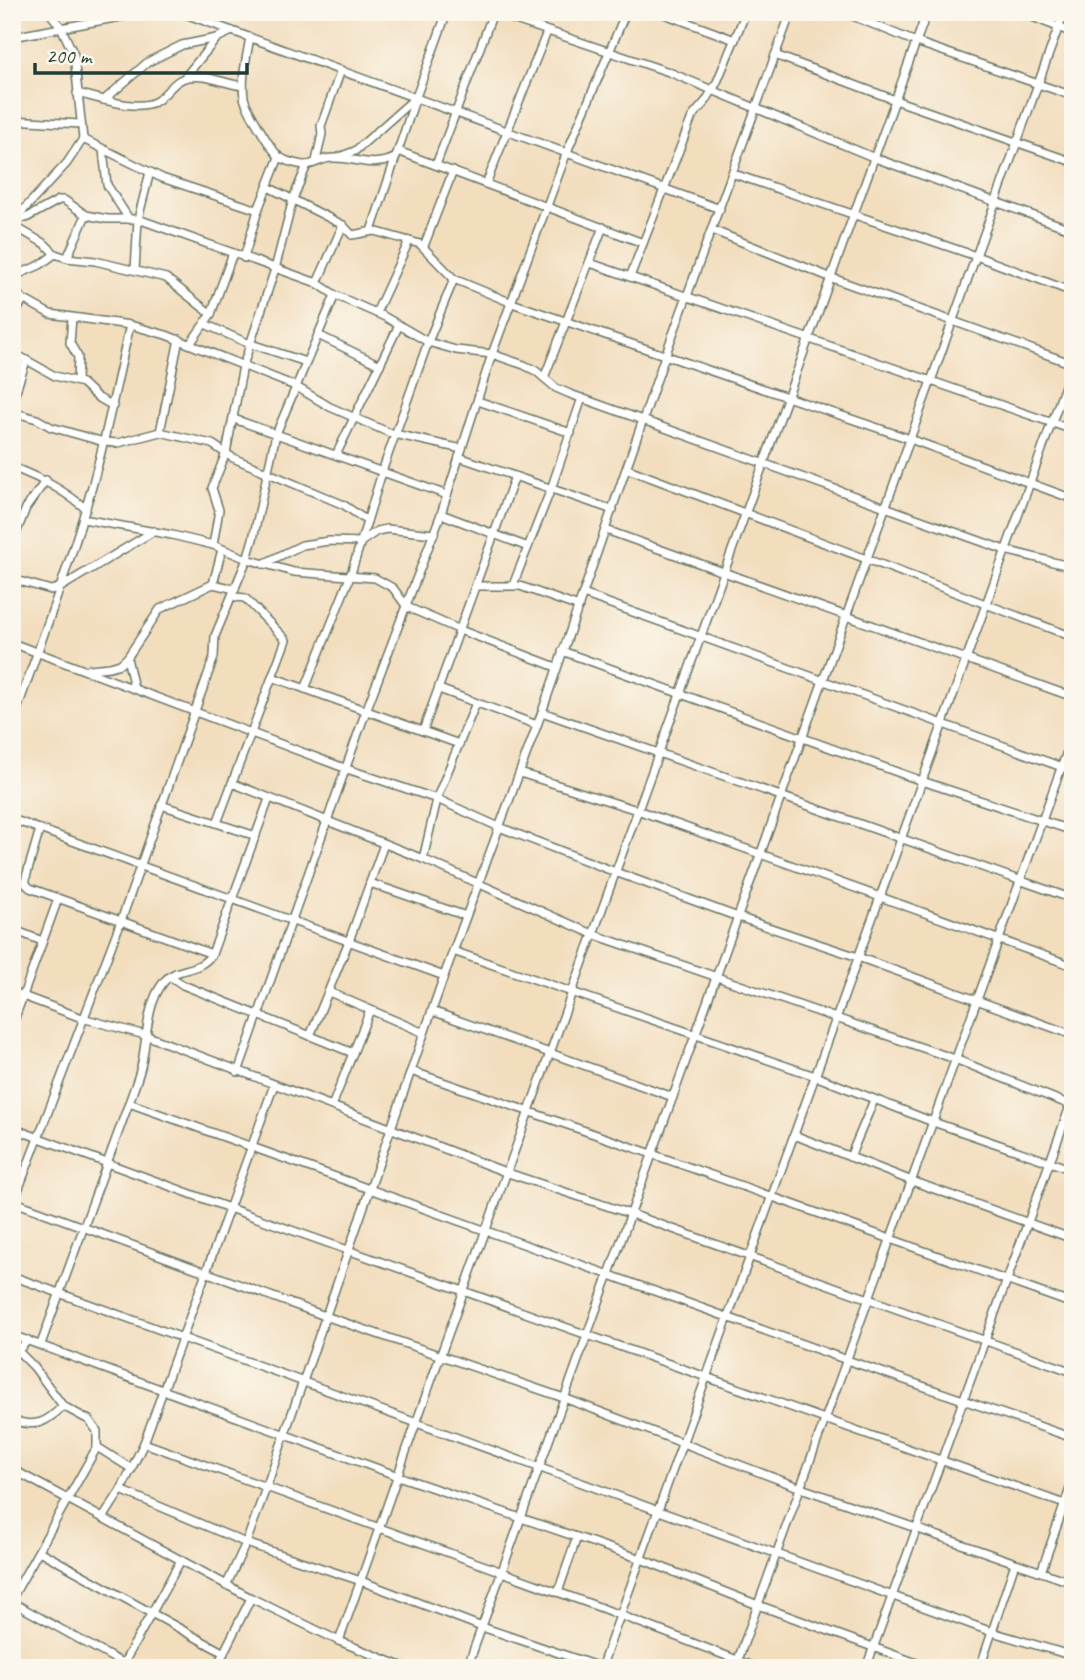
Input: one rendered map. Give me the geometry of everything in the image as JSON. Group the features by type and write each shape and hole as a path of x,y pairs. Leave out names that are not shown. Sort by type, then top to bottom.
{"street":[{"path":"12,265 14,221 67,163 83,139 74,55 61,27 49,12"},
{"path":"12,37 146,12"},
{"path":"180,12 720,209"},
{"path":"371,231 415,97 447,12"},
{"path":"238,1072 366,711 441,514 492,355 567,152 626,12"},
{"path":"659,12 735,40"},
{"path":"630,277 692,117 712,92 746,12"},
{"path":"339,1641 927,12"},
{"path":"1020,12 1073,33"},
{"path":"467,1668 1064,12"},
{"path":"436,165 492,13 669,72 875,158 1073,230"},
{"path":"226,1586 246,1543 266,1488 444,976 542,712 665,356 734,174 789,13"},
{"path":"845,13 916,42 1073,96"},
{"path":"104,100 148,62 182,45 217,38 232,31"},
{"path":"486,184 547,32"},
{"path":"250,37 243,86 244,101 279,157 307,165 355,151 415,97"},
{"path":"77,93 146,106 185,77 217,38"},
{"path":"775,55 1073,162"},
{"path":"316,161 322,134 321,126 341,70"},
{"path":"185,77 201,76 243,86"},
{"path":"12,120 80,124"},
{"path":"83,139 150,172 258,210"},
{"path":"103,150 107,185 134,219"},
{"path":"335,158 370,164 383,163 397,155 436,165 643,243"},
{"path":"244,258 258,210 279,157"},
{"path":"213,545 219,510 212,488 226,453 243,366 275,269 293,199 307,165"},
{"path":"135,270 134,219 150,172"},
{"path":"424,246 453,172"},
{"path":"734,174 976,256 1073,292"},
{"path":"268,187 343,225 352,235 371,231 424,246 454,279 512,303 910,439 1073,499"},
{"path":"14,221 26,218 58,200 64,200 86,215 134,219 317,283 335,295 376,313 428,342 456,350 492,355 530,368 556,388 582,398 1005,550 1073,567"},
{"path":"66,258 86,215"},
{"path":"14,221 55,254 166,278 211,314"},
{"path":"317,283 343,225"},
{"path":"544,378 603,227"},
{"path":"121,1490 246,1543 361,1581 482,1627 602,1668 1073,364 832,278 712,230"},
{"path":"376,313 409,241"},
{"path":"190,344 211,314 233,253"},
{"path":"12,277 40,265 55,254"},
{"path":"590,262 1073,430"},
{"path":"305,689 350,577 382,471 428,342 454,279"},
{"path":"12,290 50,314 130,325 179,339 295,386 355,419 395,435 461,453 514,476 613,510"},
{"path":"335,295 276,434 247,559 215,636 214,657 121,921 13,1201 325,1316 564,1398 801,1488 1073,1583"},
{"path":"12,322 23,299"},
{"path":"72,318 69,342 78,357 77,381"},
{"path":"205,324 250,344 306,362"},
{"path":"12,724 14,711 38,653 86,509 113,406 130,325"},
{"path":"336,455 399,325"},
{"path":"318,335 380,365"},
{"path":"160,432 179,339"},
{"path":"12,352 55,376 77,381 113,406"},
{"path":"12,403 26,361"},
{"path":"513,585 551,489 582,398"},
{"path":"478,401 571,433"},
{"path":"12,412 37,419 51,427 104,442 118,443 160,432 212,444 268,473 344,505 367,521"},
{"path":"233,419 447,495"},
{"path":"12,467 46,480 86,509"},
{"path":"628,469 1073,637"},
{"path":"423,731 514,476"},
{"path":"12,544 14,533 26,508 46,480"},
{"path":"441,514 528,548"},
{"path":"83,519 154,531 213,545 247,559 294,572 381,580 393,588 407,607 556,667"},
{"path":"262,564 302,545 330,541 360,542 372,533 387,529 433,534"},
{"path":"606,530 1073,697"},
{"path":"12,579 51,590 61,587 154,531"},
{"path":"84,669 110,667 127,659 160,609 213,583 222,549"},
{"path":"213,583 245,598 286,640 217,823"},
{"path":"476,586 513,585 579,607"},
{"path":"583,594 1073,771"},
{"path":"12,643 347,769 437,800 618,873 1073,1035"},
{"path":"562,651 1073,831"},
{"path":"127,659 134,688"},
{"path":"272,677 459,744"},
{"path":"439,689 537,725"},
{"path":"423,859 437,800 476,703"},
{"path":"542,712 1073,899"},
{"path":"736,1664 1073,735"},
{"path":"520,773 761,853 1073,966"},
{"path":"232,783 423,859 478,886 595,935 956,1059 1072,1103 866,1668"},
{"path":"41,1344 130,1103 141,1067 145,1035 160,987 176,972 198,968 212,954 269,799"},
{"path":"161,805 256,836"},
{"path":"12,819 444,976"},
{"path":"40,829 26,877 26,884 30,888 212,954"},
{"path":"310,1036 349,941 384,844"},
{"path":"370,883 466,916"},
{"path":"12,1026 58,900"},
{"path":"12,929 42,941"},
{"path":"453,951 815,1076 933,1122 1073,1170"},
{"path":"170,976 184,985 353,1053"},
{"path":"12,992 82,1018 145,1035 508,1173 631,1214 1073,1372"},
{"path":"328,992 424,1033"},
{"path":"332,1106 370,1010"},
{"path":"432,1012 673,1097"},
{"path":"411,1071 1073,1304"},
{"path":"103,1518 121,1490 144,1443 274,1085"},
{"path":"850,1157 874,1100"},
{"path":"130,1103 847,1360 1073,1438"},
{"path":"12,1128 229,1208 1069,1506"},
{"path":"794,1135 1073,1239"},
{"path":"12,1276 992,1632 1071,1655"},
{"path":"12,1335 398,1476 641,1559 930,1668"},
{"path":"28,1340 15,1354 34,1367 63,1406 89,1420 97,1431 97,1447 12,1600 122,1666 131,1668"},
{"path":"12,1420 30,1424 44,1422 63,1406"},
{"path":"144,1443 558,1592 736,1664 758,1668"},
{"path":"97,1447 132,1469"},
{"path":"12,1469 226,1586 339,1641 406,1668"},
{"path":"1041,1572 1069,1506 1073,1480"},
{"path":"558,1592 577,1536"},
{"path":"39,1551 224,1653"},
{"path":"122,1666 181,1560"},
{"path":"980,1668 1014,1563"},
{"path":"216,1668 250,1598"},
{"path":"1064,1668 1073,1645"}]}
